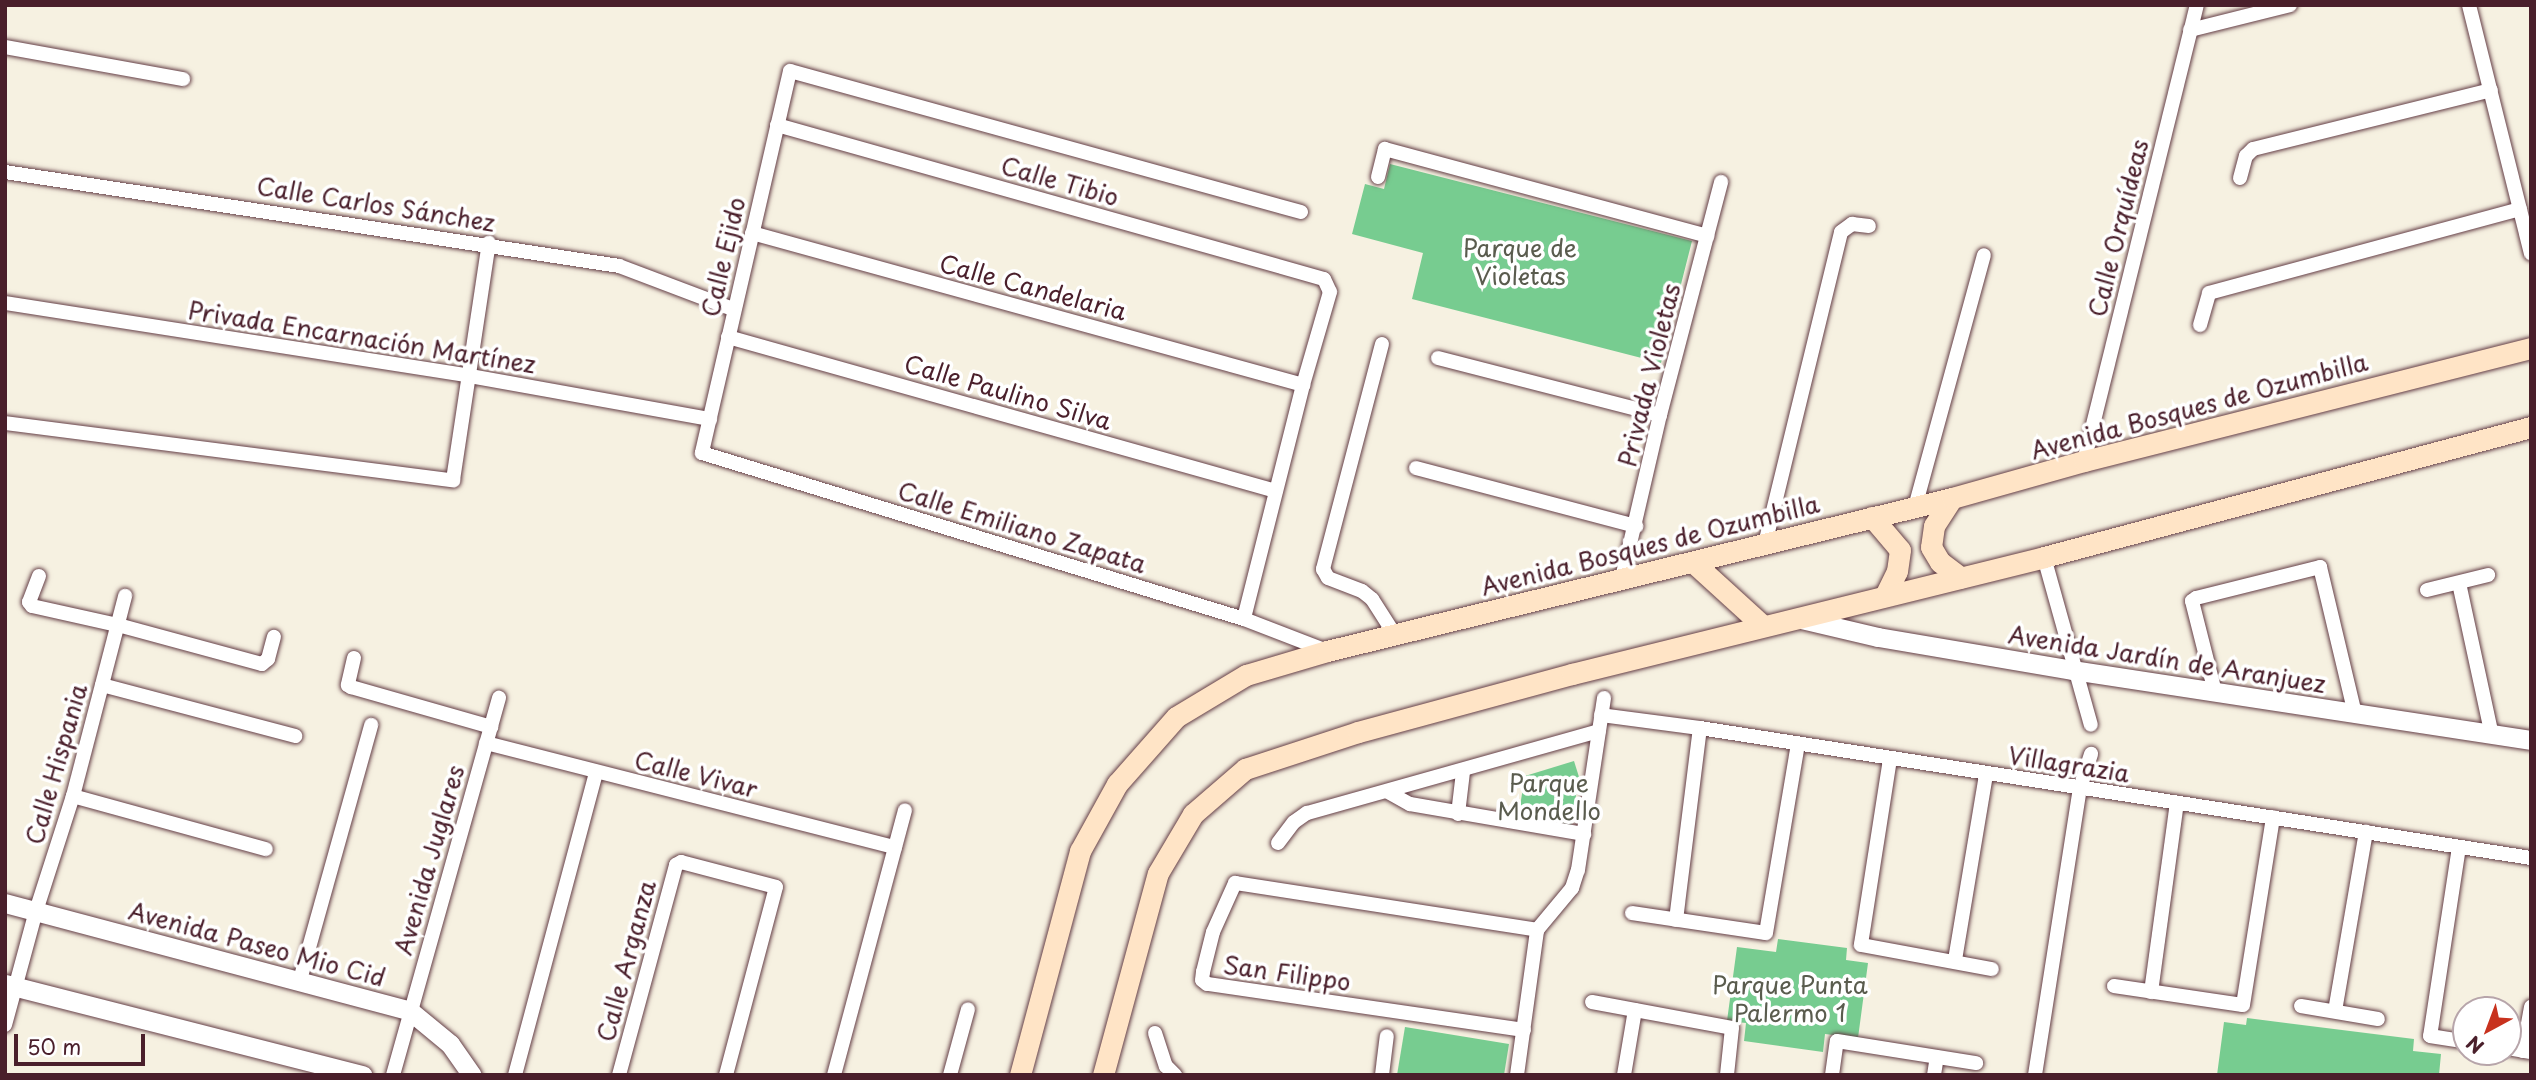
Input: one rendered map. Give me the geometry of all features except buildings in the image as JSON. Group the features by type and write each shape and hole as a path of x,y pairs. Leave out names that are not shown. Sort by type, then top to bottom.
{"main road":[{"name":"Avenida Bosques de Ozumbilla","path":"1020,1075 1080,851 1117,784 1176,717 1246,676 1327,651 1622,578 1694,563 2531,348"},
{"path":"1103,1075 1158,873 1193,814 1244,769 1358,732 1762,625 2044,557 2531,427"},
{"path":"1952,498 1934,526 1931,547 1940,562 1961,578"},
{"path":"1872,517 1890,535 1899,550 1897,571 1885,596"},
{"path":"1694,563 1762,625"}],"street":[{"name":"Calle Orquídeas","path":"2084,461 2197,5"},
{"path":"2190,30 2290,5"},
{"path":"2469,5 2531,253"},
{"path":"5,47 183,79"},
{"name":"Calle Ejido","path":"702,453 733,309 790,71 1301,212"},
{"path":"2240,177 2246,156 2253,149 2491,90"},
{"name":"Calle Tibio","path":"777,125 1324,279 1330,292 1303,385"},
{"path":"1377,177 1385,149 1707,236"},
{"name":"Calle Carlos Sánchez","path":"5,172 489,243 619,266 733,309"},
{"name":"Privada Violetas","path":"1622,578 1660,415 1721,182"},
{"path":"2200,325 2209,293 2521,209"},
{"path":"1765,544 1841,232 1852,224 1869,226"},
{"name":"Calle Candelaria","path":"752,233 1303,385"},
{"path":"5,423 453,480 489,243"},
{"path":"1915,507 1984,256"},
{"name":"Privada Encarnación Martínez","path":"5,303 470,376 710,419"},
{"name":"Calle Paulino Silva","path":"728,337 1276,491"},
{"path":"1382,344 1322,569 1328,578 1362,591 1372,599 1395,635"},
{"path":"1438,358 1660,415"},
{"path":"1244,618 1303,385"},
{"name":"Calle Emiliano Zapata","path":"702,453 1244,618 1327,651"},
{"path":"1416,468 1636,526"},
{"path":"2044,557 2091,725"},
{"path":"2215,692 2192,601 2320,567 2355,714"},
{"path":"2427,590 2488,575"},
{"path":"39,576 30,605 118,625 262,664 268,659 275,637"},
{"path":"2459,583 2493,734"},
{"name":"Calle Hispania","path":"5,1025 10,985 73,796 125,596"},
{"name":"Avenida Jardín de Aranjuez","path":"1797,618 1878,637 2074,670 2531,740"},
{"path":"354,658 348,685 351,687 491,727"},
{"path":"102,685 295,736"},
{"name":"Avenida Juglares","path":"393,1075 499,698"},
{"path":"1517,1075 1538,930 1572,888 1584,834 1604,698"},
{"name":"Villagrazia","path":"1601,715 1700,728 2531,858"},
{"path":"300,980 371,725"},
{"path":"1676,920 1700,728"},
{"path":"1278,843 1293,822 1307,813 1463,772 1599,731"},
{"name":"Calle Vivar","path":"486,743 895,847"},
{"path":"1632,914 1766,933 1769,929 1798,744"},
{"path":"2035,1075 2080,788 2091,754"},
{"path":"1890,759 1861,946 1955,960 1992,969"},
{"path":"515,1075 596,772"},
{"path":"1458,814 1463,772"},
{"path":"1955,960 1986,774"},
{"path":"1388,792 1410,804 1584,834"},
{"path":"73,796 266,849"},
{"path":"2151,992 2177,803"},
{"path":"834,1075 905,810"},
{"path":"2114,986 2243,1005 2273,817"},
{"path":"2335,1012 2366,832"},
{"path":"2452,1040 2430,1036 2459,846"},
{"name":"Calle Arganza","path":"619,1075 676,866 681,862 776,887 726,1075"},
{"name":"San Filippo","path":"1524,1030 1207,984 1202,980 1203,972 1213,932 1230,886 1235,883 1538,930"},
{"name":"Avenida Paseo Mio Cid","path":"5,903 410,1011 450,1044 472,1075"},
{"path":"10,985 363,1075"},
{"path":"1592,1002 1732,1028 1727,1075"},
{"path":"2301,1006 2378,1018"},
{"path":"2527,1051 2531,1007"},
{"path":"950,1075 968,1009"},
{"path":"1624,1075 1635,1010"},
{"path":"1155,1033 1166,1066 1175,1075"},
{"path":"1382,1075 1387,1036"},
{"path":"1832,1075 1837,1041 1976,1063"},
{"path":"288,1056 300,1075"},
{"path":"1934,1075 1937,1057"}],"green space":[{"name":"Parque de Violetas","path":"1390,164 1692,241 1661,363 1412,299 1423,253 1352,234 1365,184 1384,189"},
{"name":"Parque Mondello","path":"1574,761 1579,777 1571,827 1518,818 1525,776"},
{"name":"Parque Punta Palermo 1","path":"1778,939 1847,948 1846,960 1868,963 1858,1038 1825,1034 1823,1052 1744,1041 1746,1023 1727,1021 1737,947 1776,952"},
{"path":"2247,1018 2414,1039 2413,1051 2441,1054 2439,1075 2217,1075 2224,1022 2246,1025"},
{"path":"1405,1027 1509,1044 1504,1075 1397,1075"}]}
